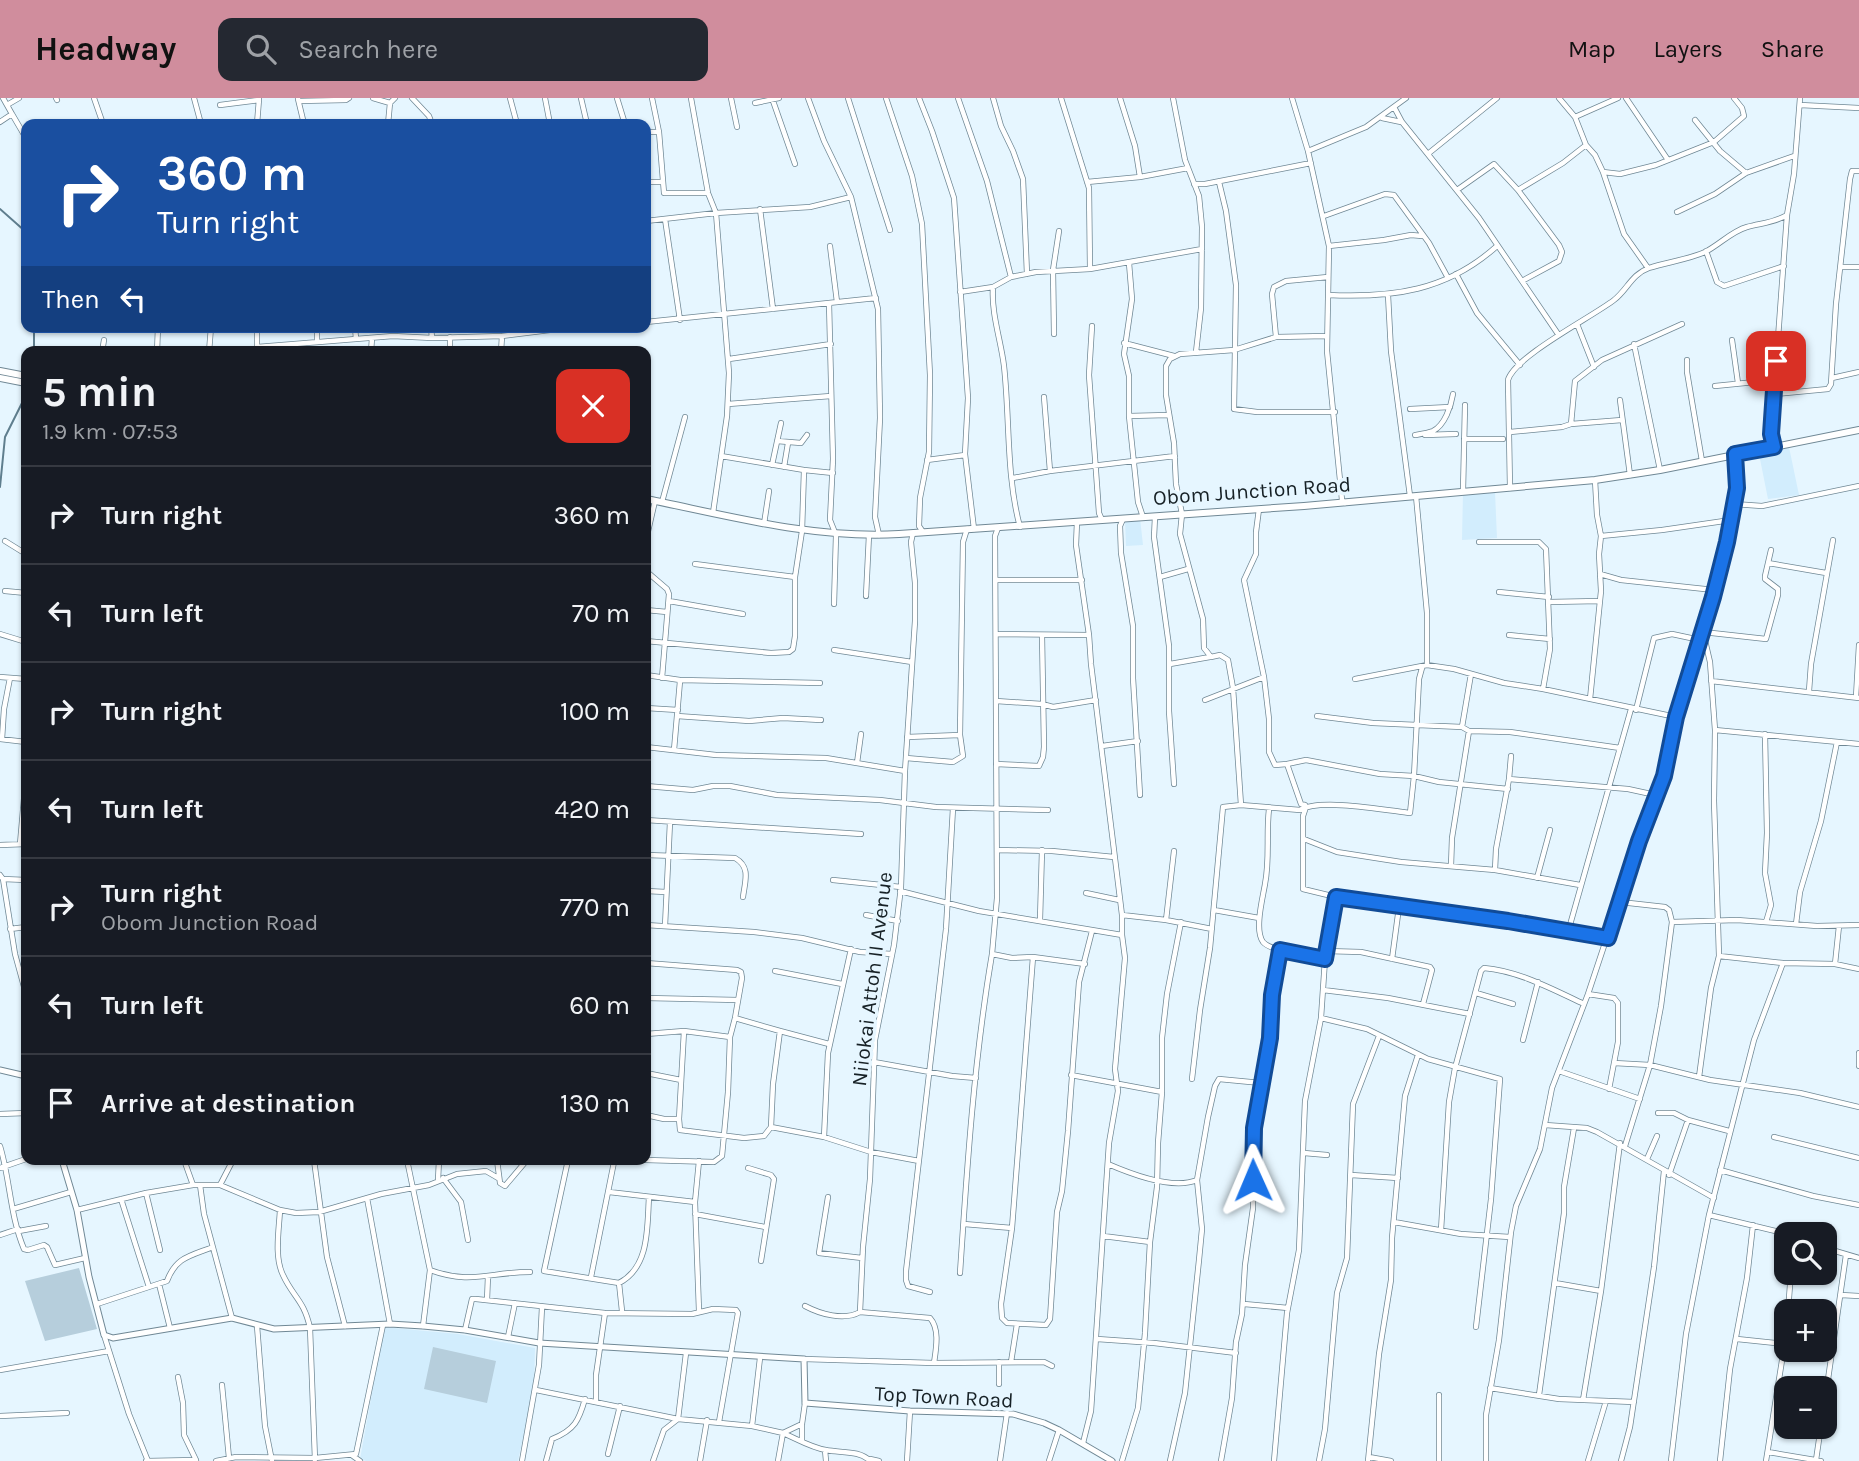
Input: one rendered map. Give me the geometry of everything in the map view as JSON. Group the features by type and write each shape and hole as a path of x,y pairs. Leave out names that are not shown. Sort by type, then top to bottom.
{"main road":[{"path":"0,371 21,375"},
{"path":"0,378 21,382"},
{"name":"Obom Junction Road","path":"651,500 764,524 836,535 1020,527 1345,503 1595,480 1660,470 1859,430"}],"street":[{"path":"3,98 21,129"},
{"path":"7,105 19,98"},
{"path":"95,98 101,119"},
{"path":"194,98 200,119"},
{"path":"303,119 299,99 349,98"},
{"path":"373,98 390,103"},
{"path":"388,119 390,103 395,98"},
{"path":"412,98 430,119"},
{"path":"510,98 516,119"},
{"path":"545,98 549,119"},
{"path":"581,98 586,119"},
{"path":"617,98 623,119"},
{"path":"652,98 666,194 708,193"},
{"path":"691,98 708,193 716,213 729,359 728,404 713,514"},
{"path":"731,98 737,127"},
{"path":"755,103 779,98"},
{"path":"808,98 824,141 851,197 876,298 880,418 875,517 879,535"},
{"path":"848,98 890,230"},
{"path":"886,98 912,176 922,224 930,375 928,460 920,498 919,526 923,532"},
{"path":"906,758 937,762 960,760 963,757 960,735 963,542 970,529 965,454 968,398 954,198 919,98"},
{"path":"958,98 987,181 1011,277"},
{"path":"993,98 1001,126 1023,179 1027,274"},
{"path":"1061,98 1087,182 1091,220 1090,270"},
{"path":"1120,98 1135,146 1140,177"},
{"path":"1173,98 1188,168 1199,196 1201,308 1196,352"},
{"path":"1292,98 1308,151 1329,246 1326,336 1342,500 1345,503"},
{"path":"1308,151 1356,133 1406,98"},
{"path":"1429,153 1497,98"},
{"path":"1559,98 1575,117 1586,145 1595,155 1628,243 1648,268"},
{"path":"1575,117 1618,98"},
{"path":"1626,98 1668,160"},
{"path":"1603,172 1620,174 1668,160 1714,142 1744,116 1742,108 1734,98"},
{"path":"1774,447 1771,434 1787,215 1800,98"},
{"path":"220,105 259,99 257,119"},
{"path":"772,99 795,164"},
{"path":"1800,105 1859,108"},
{"path":"1394,107 1402,122 1457,190 1558,334"},
{"path":"0,122 12,114"},
{"path":"1382,117 1402,122"},
{"path":"1695,120 1720,151 1746,173"},
{"path":"651,132 659,132"},
{"path":"1518,190 1563,163 1586,145"},
{"path":"1677,212 1715,194 1746,173 1794,156"},
{"path":"1194,184 1311,163"},
{"path":"1457,190 1494,164 1518,190 1563,252 1559,261 1522,281"},
{"path":"1087,182 1140,177 1188,168"},
{"path":"1775,394 1828,390 1832,378 1832,351 1850,179 1852,171 1859,171"},
{"path":"1219,181 1236,285 1233,406 1236,411 1335,412"},
{"path":"651,182 663,182"},
{"path":"1199,196 1205,184"},
{"path":"1324,216 1390,193 1440,260 1448,278"},
{"path":"651,220 760,209 810,207 851,197"},
{"path":"760,209 773,309"},
{"path":"1510,489 1508,380 1520,365 1558,334 1597,313 1617,297 1631,279 1648,268 1706,251 1746,227 1764,225 1787,215"},
{"path":"665,219 680,320"},
{"path":"1411,235 1417,228"},
{"path":"1054,334 1053,270 1059,231"},
{"path":"1329,246 1411,235 1423,236"},
{"path":"830,246 837,302"},
{"path":"1328,295 1388,295 1422,288 1456,274 1497,246"},
{"path":"960,292 993,287 1011,277 1027,274 1053,270 1090,270 1202,249"},
{"path":"1706,251 1717,282 1724,286 1784,265"},
{"path":"1129,263 1132,299 1124,354 1129,376 1129,416 1138,502 1143,517"},
{"path":"1842,267 1859,267"},
{"path":"1456,274 1477,313 1520,365"},
{"path":"1276,337 1272,294 1274,287 1286,281 1328,277"},
{"path":"993,287 1004,365 1009,457 1015,509 1020,527"},
{"path":"1192,1079 1212,929 1223,807 1300,810 1306,806 1329,804 1410,813 1418,691 1424,667 1427,613 1391,351 1388,295"},
{"path":"651,322 876,298"},
{"path":"829,303 833,473 830,520 836,535 834,604"},
{"path":"1577,324 1594,367"},
{"path":"1571,425 1575,381 1634,344 1682,324"},
{"path":"1092,326 1088,375 1099,513 1102,520"},
{"path":"317,333 317,342"},
{"path":"356,333 356,339"},
{"path":"432,333 432,338"},
{"path":"468,333 468,337"},
{"path":"287,346 393,336 432,338 523,333"},
{"path":"501,346 502,336"},
{"path":"1211,657 1204,648 1202,619 1180,534 1182,514 1168,415 1166,366 1170,359 1175,357 1196,352 1234,349 1276,337 1326,336"},
{"path":"450,337 450,346"},
{"path":"371,346 372,338"},
{"path":"103,346 104,340"},
{"path":"1732,340 1738,383"},
{"path":"1124,343 1175,357"},
{"path":"729,359 831,344"},
{"path":"1634,344 1660,470"},
{"path":"1687,360 1702,461"},
{"path":"1832,378 1859,372"},
{"path":"1715,386 1775,380"},
{"path":"1415,435 1436,429 1451,407 1453,394"},
{"path":"728,404 831,396"},
{"path":"1044,397 1050,471"},
{"path":"1620,400 1630,475"},
{"path":"1463,491 1465,405"},
{"path":"1410,409 1451,407"},
{"path":"1129,416 1168,415"},
{"path":"651,525 685,417"},
{"path":"1510,432 1622,420"},
{"path":"772,465 781,424"},
{"path":"1403,436 1456,434"},
{"path":"778,441 801,443 807,435"},
{"path":"1464,439 1503,439"},
{"path":"784,467 788,443"},
{"path":"928,460 965,454"},
{"path":"1486,1461 1486,1415 1499,1340 1516,1206 1539,1154 1552,1088 1588,994 1639,841 1664,776 1676,717 1703,632 1731,520 1737,488 1735,454"},
{"path":"721,456 833,473"},
{"path":"1013,478 1175,456"},
{"path":"651,642 789,652 793,649 795,577 802,531 804,470"},
{"path":"1590,699 1600,601 1601,536 1595,480"},
{"path":"1734,504 1762,506 1859,486"},
{"path":"764,524 769,491"},
{"path":"1259,509 1256,554 1244,580 1264,677 1270,759 1275,765 1306,760 1380,774 1508,789"},
{"path":"1155,516 1154,537 1170,664 1169,711 1174,784"},
{"path":"1123,519 1120,526 1121,553 1133,626 1133,678 1140,795"},
{"path":"1601,536 1731,520"},
{"path":"1077,522 1076,545 1089,635 1125,958 1115,1069 1118,1082 1108,1164 1091,1410 1083,1443"},
{"path":"960,1273 965,1180 996,914 998,528"},
{"name":"Niiokai Attoh II Avenue","path":"860,1312 872,1152 877,1028 898,921 901,889 915,593 911,542 913,533"},
{"path":"866,596 869,535"},
{"path":"1809,691 1833,540"},
{"path":"5,541 21,551"},
{"path":"1479,542 1539,542 1546,549 1550,639 1543,689"},
{"path":"1703,632 1766,639 1777,595 1777,589 1765,579 1771,550"},
{"path":"1768,563 1826,573"},
{"path":"695,564 795,577"},
{"path":"1160,577 1188,569"},
{"path":"1600,574 1621,580 1714,590"},
{"path":"651,575 667,589 662,678"},
{"path":"997,580 1082,580"},
{"path":"5,591 21,593"},
{"path":"1499,592 1549,599 1600,601"},
{"path":"668,601 743,614"},
{"path":"651,610 667,612"},
{"path":"1699,1077 1711,988 1719,956 1714,801 1715,730 1712,681 1703,632"},
{"path":"0,634 21,640"},
{"path":"996,634 1089,635"},
{"path":"1568,932 1654,638 1672,634 1700,640"},
{"path":"996,764 1039,766 1042,762 1042,635"},
{"path":"1509,635 1550,639"},
{"path":"1712,681 1857,697 1859,645"},
{"path":"834,650 912,662"},
{"path":"1170,664 1220,655 1226,657 1233,688 1241,806"},
{"path":"1355,679 1424,667 1454,669 1504,683 1676,717"},
{"path":"1462,727 1471,674"},
{"path":"0,677 21,679"},
{"path":"651,677 680,680 820,683"},
{"path":"1205,700 1264,677"},
{"path":"10,678 1,739 21,741"},
{"path":"674,750 680,680"},
{"path":"996,701 1061,706 1096,699"},
{"path":"651,709 749,721 783,718 821,720"},
{"path":"1317,716 1373,723 1462,727 1469,731 1510,732 1620,748"},
{"path":"1715,730 1859,744"},
{"path":"1451,866 1469,731"},
{"path":"857,764 861,734"},
{"path":"1765,734 1765,873 1771,905 1766,922"},
{"path":"907,737 960,735"},
{"path":"1102,746 1138,741"},
{"path":"1796,924 1800,892 1821,821 1837,742"},
{"path":"651,748 716,755 827,758 905,771"},
{"path":"1495,870 1511,756"},
{"path":"1287,764 1301,804 1306,806"},
{"path":"1509,779 1628,789 1657,798"},
{"path":"651,786 692,790 730,786 777,795 880,800 953,808 1048,810"},
{"path":"1306,806 1303,816 1303,889 1336,897 1608,938"},
{"path":"930,1292 913,1288 905,1280 931,1072 948,904 953,808"},
{"path":"1269,809 1267,869 1259,918 1263,942 1280,950 1325,959"},
{"path":"651,820 860,834"},
{"path":"665,926 670,822"},
{"path":"1537,878 1550,830"},
{"path":"1304,839 1337,852 1495,870 1580,885"},
{"path":"0,845 21,844"},
{"path":"997,850 1042,850 1114,858"},
{"path":"1040,920 1042,850"},
{"path":"1166,920 1174,851"},
{"path":"651,855 735,858 743,862 746,868 743,897"},
{"path":"21,879 1,877 21,972"},
{"path":"833,880 901,889 948,904 996,914 1122,935"},
{"path":"651,891 666,892"},
{"path":"1086,893 1119,900"},
{"path":"1274,1461 1288,1308 1299,1250 1305,1101 1321,1018 1325,959 1336,897"},
{"path":"1583,1400 1623,1145 1650,1065 1672,922 1669,910 1665,907 1620,902"},
{"path":"1392,959 1399,907"},
{"path":"1214,910 1259,918"},
{"path":"866,915 898,921"},
{"path":"1122,915 1181,922 1212,929"},
{"path":"1672,922 1718,920 1859,925"},
{"path":"1122,1461 1138,1408 1157,1180 1158,1127 1163,1092 1162,1038 1167,994 1181,922"},
{"path":"651,925 754,932 892,954"},
{"path":"1835,964 1839,926"},
{"path":"10,929 21,928"},
{"path":"1033,957 1012,1228 1001,1314 1004,1322 1046,1325 1050,1319 1056,1212 1062,1191 1079,982 1092,931"},
{"path":"824,1137 830,1044 850,949"},
{"path":"1222,1461 1244,1304 1245,1265 1254,1208 1253,1136 1270,1038 1272,995 1280,950"},
{"path":"1326,951 1361,952 1431,969 1423,1004"},
{"path":"992,954 1085,964"},
{"path":"1719,956 1783,963 1835,964 1859,969"},
{"path":"651,963 737,970 741,972 742,978 730,1037 722,1156 714,1162 651,1160"},
{"path":"1671,1461 1686,1334 1709,1214 1754,1041 1783,963"},
{"path":"1441,1230 1447,1122 1455,1068 1481,971 1484,968 1538,982 1584,1003"},
{"path":"775,971 842,984"},
{"path":"1524,1040 1538,982"},
{"path":"1322,990 1423,1004 1470,1014"},
{"path":"1476,993 1513,1004"},
{"path":"1588,994 1614,998 1618,1003 1618,1042 1609,1089"},
{"path":"651,998 738,1000"},
{"path":"736,1018 830,1044"},
{"path":"1321,1018 1357,1026 1418,1055 1455,1068 1500,1079 1487,1235 1475,1327"},
{"path":"684,1031 680,1130 757,1138 764,1136 771,1127 780,1031"},
{"path":"651,1034 684,1031 730,1037"},
{"path":"1319,1461 1325,1429 1337,1293 1347,1258 1353,1104 1379,1036"},
{"path":"1859,1053 1859,1066"},
{"path":"1391,1461 1368,1459 1378,1354 1391,1280 1405,1096 1418,1055"},
{"path":"874,1062 976,1078"},
{"path":"1614,1063 1650,1065 1741,1086 1800,1093 1859,1107"},
{"path":"0,1070 21,1075"},
{"path":"1559,1071 1640,1099"},
{"path":"651,1074 681,1080"},
{"path":"1071,1075 1163,1092"},
{"path":"1170,1461 1183,1405 1202,1229 1197,1180 1215,1086 1219,1079 1261,1083"},
{"path":"0,1114 21,1113"},
{"path":"1658,1113 1674,1113 1688,1120 1729,1131"},
{"path":"651,1116 679,1119"},
{"path":"1621,1461 1634,1402 1667,1173 1688,1120"},
{"path":"1545,1125 1597,1132 1714,1198"},
{"path":"771,1127 824,1137 872,1152 919,1161"},
{"path":"1539,1395 1564,1213 1563,1187 1574,1128"},
{"path":"1647,1159 1657,1136"},
{"path":"1774,1137 1859,1158"},
{"path":"0,1146 7,1167 8,1192 24,1249 44,1245 55,1265 85,1258"},
{"path":"1304,1153 1327,1155"},
{"path":"699,1161 695,1202 699,1311"},
{"path":"0,1168 21,1162"},
{"path":"1108,1164 1133,1175 1157,1180 1186,1184 1197,1180"},
{"path":"63,1165 77,1210 85,1258 108,1351 147,1461 197,1460 184,1435 183,1403 178,1377"},
{"path":"186,1165 193,1185"},
{"path":"220,1185 230,1165"},
{"path":"315,1165 332,1280 345,1326"},
{"path":"408,1165 430,1270 423,1326"},
{"path":"439,1165 440,1180 461,1202 468,1240"},
{"path":"497,1165 498,1178 505,1186 523,1165"},
{"path":"567,1165 544,1271 619,1283 630,1275 640,1262 649,1197"},
{"path":"591,1277 614,1165"},
{"path":"748,1168 774,1177 761,1261"},
{"path":"1720,1170 1812,1196 1859,1205"},
{"path":"77,1210 146,1193 193,1185 220,1185 280,1210 296,1213 320,1212 457,1174 486,1171 498,1178"},
{"path":"1351,1175 1398,1178"},
{"path":"200,1185 204,1214 232,1318"},
{"path":"13,1209 71,1192"},
{"path":"609,1192 695,1202"},
{"path":"146,1193 160,1250"},
{"path":"828,1197 819,1253 862,1258"},
{"path":"121,1199 149,1287"},
{"path":"353,1456 356,1454 386,1324 367,1199"},
{"path":"280,1210 279,1261 282,1274 306,1309 310,1328 315,1460"},
{"path":"695,1214 765,1227"},
{"path":"1709,1214 1774,1230"},
{"path":"1394,1222 1510,1237"},
{"path":"963,1224 1012,1228"},
{"path":"1720,1461 1730,1368 1737,1339 1753,1225"},
{"path":"0,1235 46,1226"},
{"path":"1103,1236 1150,1242"},
{"path":"97,1304 167,1281 178,1261 212,1247"},
{"path":"1837,1252 1859,1258"},
{"path":"1829,1376 1846,1255"},
{"path":"430,1270 465,1279 503,1272 530,1272"},
{"path":"487,1300 488,1276"},
{"path":"619,1283 622,1311"},
{"path":"1555,1283 1601,1291"},
{"path":"159,1284 170,1328"},
{"path":"1841,1295 1859,1296"},
{"path":"466,1330 472,1299 605,1313 622,1311 692,1314 731,1309 738,1313 719,1422"},
{"path":"508,1337 515,1303"},
{"path":"1244,1304 1288,1308"},
{"path":"805,1306 817,1313 831,1315 854,1315 860,1312 930,1318 935,1323 936,1330 934,1363"},
{"path":"522,1461 536,1390 542,1307"},
{"path":"596,1401 605,1313"},
{"path":"104,1335 113,1338 232,1318 274,1329 386,1324 423,1326 466,1330 539,1343 760,1358 934,1363 1044,1362 1052,1366"},
{"path":"1012,1362 1017,1324"},
{"path":"257,1326 265,1426 272,1459"},
{"path":"1097,1339 1236,1353"},
{"path":"1737,1339 1774,1343"},
{"path":"0,1370 108,1351"},
{"path":"653,1461 664,1430 678,1419 687,1353"},
{"path":"752,1426 760,1358"},
{"path":"802,1441 804,1359"},
{"path":"999,1362 999,1384"},
{"path":"1766,1461 1781,1362"},
{"path":"222,1385 233,1459"},
{"path":"1490,1388 1583,1400 1634,1402"},
{"path":"536,1390 678,1419 752,1426 783,1433 825,1450 879,1461"},
{"path":"1440,1395 1440,1461"},
{"path":"546,1461 552,1438 561,1436 579,1421 585,1399"},
{"path":"1588,1461 1606,1401"},
{"name":"Top Town Road","path":"805,1403 812,1406 910,1411 1007,1413 1044,1423 1112,1461"},
{"path":"608,1454 620,1406"},
{"path":"907,1461 910,1411"},
{"path":"0,1416 67,1413"},
{"path":"1000,1461 1007,1413"},
{"path":"700,1461 707,1420"},
{"path":"783,1433 802,1424"},
{"path":"1049,1461 1059,1430"},
{"path":"778,1461 783,1433"},
{"path":"1768,1452 1818,1460 1820,1439"},
{"path":"825,1450 826,1461"},
{"path":"216,1461 315,1460 353,1456 360,1461"}],"shaded area":[{"path":"1789,447 1799,495 1768,499 1759,454"},
{"path":"1495,492 1497,538 1462,540 1463,493"},
{"path":"1140,518 1143,545 1126,546 1125,520"},
{"path":"79,1268 97,1329 45,1341 25,1281"},
{"path":"384,1327 458,1334 535,1348 534,1388 518,1461 360,1459"},
{"path":"433,1347 496,1361 487,1403 424,1389"}],"waterway":[{"path":"0,209 21,228"},
{"path":"34,333 34,346"},
{"path":"0,487 5,437 21,405"}],"route":[{"path":"1253,1180 1252,1144 1270,1038 1272,995 1280,950 1325,959 1336,897 1608,938 1639,841 1664,776 1676,717 1713,597 1737,488 1735,454 1774,447 1771,434 1776,361"}]}
